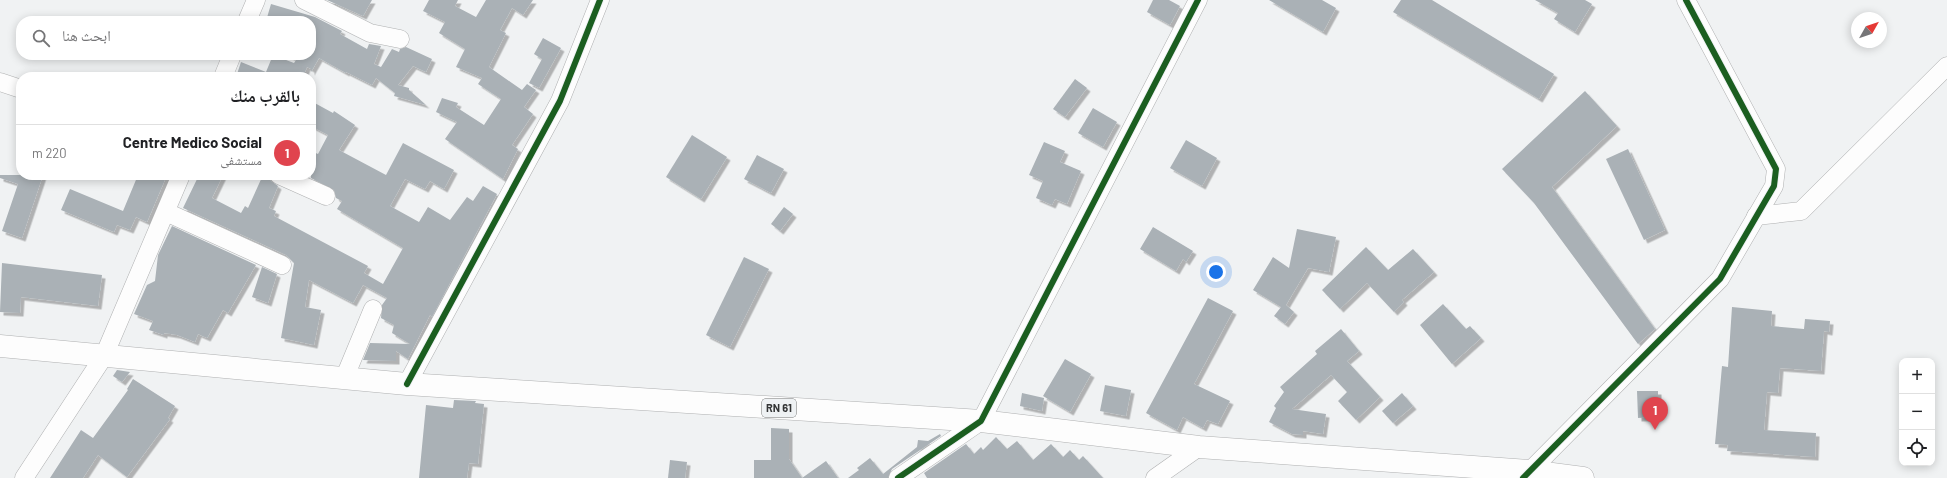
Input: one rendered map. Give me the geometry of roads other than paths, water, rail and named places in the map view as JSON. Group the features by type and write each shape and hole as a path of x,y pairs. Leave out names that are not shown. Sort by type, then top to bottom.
{"main road":[{"name":"RN 61","path":"0,346 407,384 982,421 1199,447 1583,478"}],"street":[{"path":"249,16 256,0"},
{"path":"304,0 370,33 400,39"},
{"path":"407,384 560,101 600,0"},
{"path":"898,478 982,421 1198,0"},
{"path":"1526,474 1720,279 1774,186 1776,169 1686,0"},
{"path":"225,72 230,60"},
{"path":"1756,216 1801,211 1947,66"},
{"path":"0,82 16,87"},
{"path":"24,478 104,356 179,180"},
{"path":"290,180 326,196"},
{"path":"166,212 282,265"},
{"path":"344,379 372,309"},
{"path":"1155,478 1199,447"}],"place":[{"name":"Centre Medico Social","path":"1655,430"}]}
